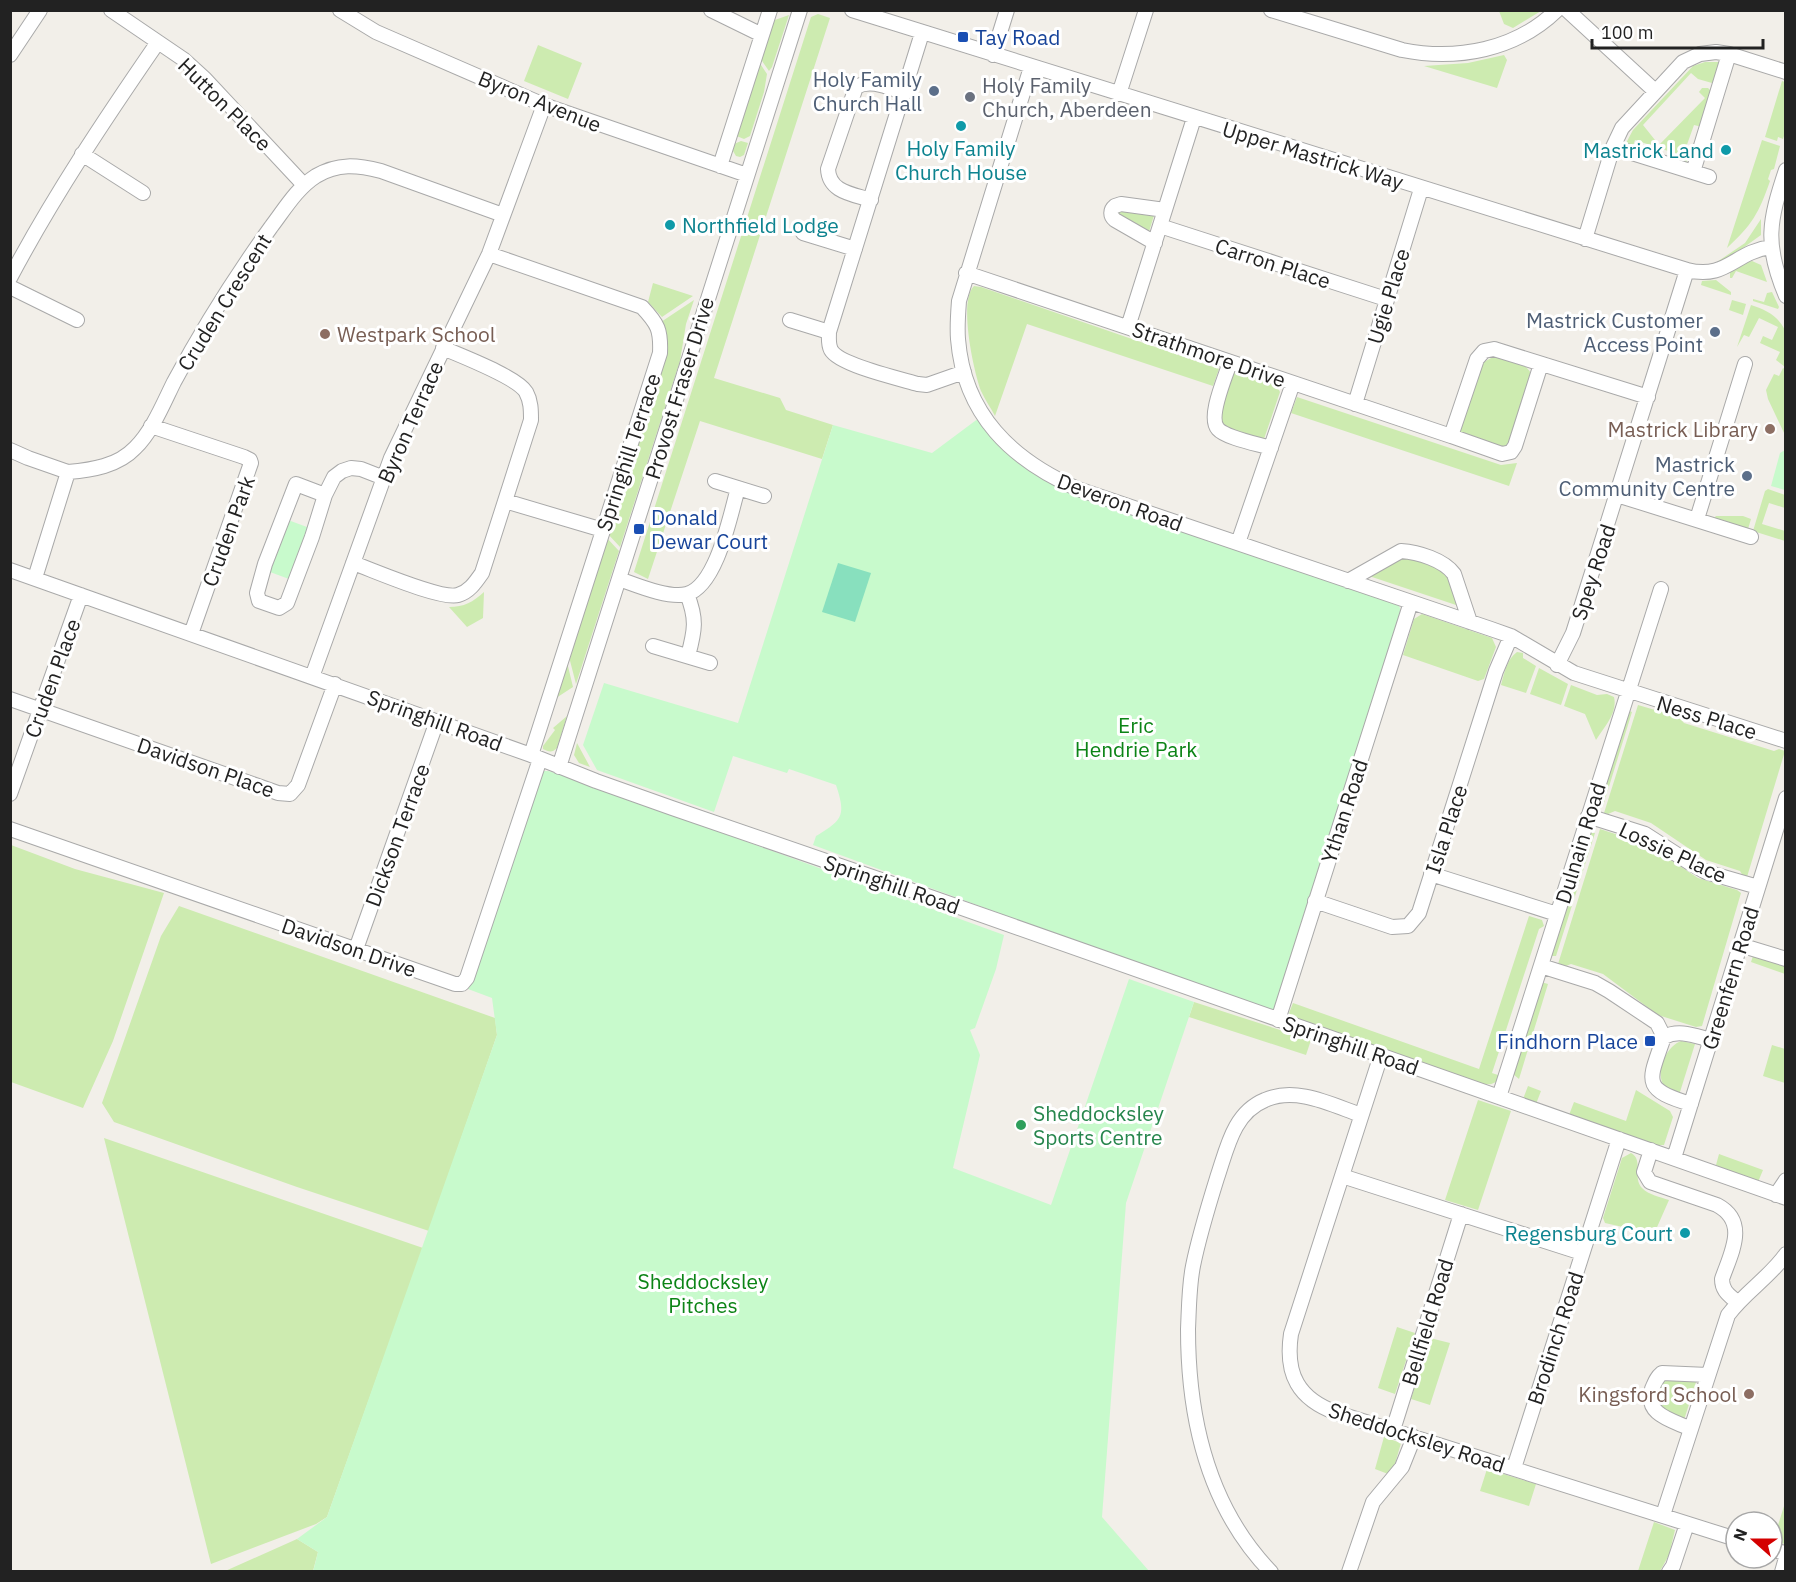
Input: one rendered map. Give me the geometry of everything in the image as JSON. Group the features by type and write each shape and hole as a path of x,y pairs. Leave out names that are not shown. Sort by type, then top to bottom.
{"street":[{"path":"10,55 40,10"},
{"name":"Hutton Place","path":"111,10 183,59 205,79 304,185"},
{"name":"Byron Avenue","path":"340,10 376,32 544,105 747,175"},
{"path":"711,10 762,35"},
{"path":"720,166 770,10"},
{"name":"Provost Fraser Drive","path":"559,767 800,10"},
{"name":"Upper Mastrick Way","path":"852,10 1421,189 1701,274 1720,271 1747,253 1771,247"},
{"path":"993,55 1006,10"},
{"path":"1119,94 1146,10"},
{"path":"1566,10 1655,91"},
{"path":"1276,11 1402,50 1446,55 1480,51 1510,41 1530,32 1557,11"},
{"path":"922,33 829,332 828,342 831,350 842,361 918,384 927,385 964,372"},
{"path":"10,278 42,218 82,154 158,42"},
{"path":"1585,239 1613,147 1622,128 1683,62 1700,54 1716,52 1785,72"},
{"path":"1693,172 1729,54"},
{"name":"Deveron Road","path":"1031,67 966,273 959,302 958,338 964,372 975,401 993,429 1023,460 1051,478 1088,493 1511,636 1557,665 1628,692"},
{"path":"871,200 839,190 829,178 828,169 838,137 856,87 863,83 872,83 905,93"},
{"name":"Byron Terrace","path":"312,677 396,447 489,254 544,105"},
{"path":"1128,327 1194,118"},
{"path":"1613,147 1709,177"},
{"path":"82,154 143,193"},
{"name":"Cruden Crescent","path":"68,472 91,470 115,462 136,448 151,426 202,331 240,271 304,185 329,170 344,165 381,171 503,215"},
{"path":"1785,170 1772,216 1771,247 1774,269 1785,296"},
{"name":"Ugie Place","path":"1355,404 1421,189"},
{"path":"1155,243 1115,220 1111,210 1121,204 1165,210"},
{"name":"Carron Place","path":"1160,226 1386,299"},
{"path":"803,233 855,249"},
{"name":"Springhill Terrace","path":"489,254 642,308 656,323 661,337 660,353 603,530 536,757"},
{"name":"Spey Road","path":"1557,665 1574,633 1687,270"},
{"name":"Strathmore Drive","path":"966,273 1502,454 1511,452 1515,446 1541,364"},
{"path":"10,287 77,320"},
{"path":"790,320 829,332"},
{"path":"353,563 438,594 456,596 470,589 482,573 531,420 531,404 525,391 515,381 443,348"},
{"path":"1451,436 1477,359 1484,351 1494,349 1648,397"},
{"path":"1230,362 1214,411 1217,428 1225,434 1271,448"},
{"path":"1696,519 1744,364"},
{"path":"1238,543 1293,383"},
{"name":"Cruden Park","path":"151,426 244,457 250,460 251,464 191,634"},
{"path":"10,450 68,472 34,578"},
{"path":"325,495 296,484 265,564 257,593 259,601 279,608 287,603 325,495 334,477 351,468 361,469 384,478"},
{"path":"715,481 764,496"},
{"path":"619,579 668,594 687,594 701,585 711,572 738,488"},
{"path":"1617,495 1751,537"},
{"path":"505,501 603,530"},
{"path":"1348,581 1401,552 1408,552 1442,563 1454,574 1470,622"},
{"name":"Springhill Road","path":"10,570 437,721 672,808 1781,1196 1785,1180"},
{"name":"Dulnain Road","path":"1499,1097 1661,589"},
{"path":"687,594 693,611 695,628 687,656"},
{"name":"Cruden Place","path":"10,794 81,595"},
{"name":"Ythan Road","path":"1278,1020 1411,603"},
{"name":"Isla Place","path":"1315,901 1392,927 1408,926 1419,913 1496,671 1511,636"},
{"path":"653,646 710,663"},
{"name":"Davidson Place","path":"10,699 278,793 290,794 298,785 334,684"},
{"name":"Ness Place","path":"1628,692 1785,741"},
{"name":"Dickson Terrace","path":"356,949 437,721"},
{"name":"Davidson Drive","path":"10,829 455,984 462,984 467,978 536,757"},
{"name":"Greenfern Road","path":"1674,1158 1785,798"},
{"name":"Lossie Place","path":"1588,816 1645,834 1706,872 1758,887"},
{"path":"1431,874 1557,914"},
{"path":"1740,945 1785,959"},
{"path":"1541,966 1595,983 1657,1023 1664,1037 1651,1076 1652,1083 1663,1094 1691,1104"},
{"path":"1664,1037 1677,1033 1711,1040"},
{"name":"Sheddocksley Road","path":"1381,1055 1291,1334 1288,1351 1291,1370 1298,1385 1308,1398 1322,1407 1724,1535"},
{"path":"1271,1572 1242,1538 1220,1501 1200,1438 1189,1372 1189,1302 1192,1267 1210,1200 1232,1134 1246,1113 1265,1100 1293,1095 1305,1096 1361,1115"},
{"name":"Brodinch Road","path":"1514,1468 1619,1139"},
{"path":"1651,1150 1644,1173 1650,1182 1718,1205 1727,1210 1733,1219 1736,1228 1735,1240 1722,1285 1724,1291 1737,1302"},
{"path":"1342,1176 1582,1253"},
{"name":"Bellfield Road","path":"1393,1430 1461,1214"},
{"path":"1663,1515 1728,1315 1737,1302 1780,1262 1785,1254"},
{"path":"1691,1429 1656,1412 1651,1406 1650,1397 1656,1378 1662,1373 1708,1375"},
{"path":"1349,1572 1373,1502 1402,1467 1414,1437"},
{"path":"1669,1572 1687,1524"},
{"path":"1782,1572 1785,1558"}],"green space":[{"path":"1541,10 1513,28 1504,24 1499,11"},
{"path":"818,14 830,18 714,378 780,398 786,410 833,425 822,459 700,421 648,579 634,572 811,17"},
{"path":"789,15 769,71 760,58 772,21"},
{"path":"538,45 582,63 568,99 524,81"},
{"path":"1504,55 1507,60 1497,88 1424,66 1468,63"},
{"path":"759,62 767,74 764,92 750,136 744,139 734,135"},
{"path":"1705,62 1720,62 1716,80 1712,83 1698,79 1691,73 1643,125 1659,145 1705,98 1699,92 1702,88 1708,88 1713,93 1702,127 1694,125 1684,153 1693,156 1687,162 1677,163 1680,155 1635,140 1632,149 1625,145 1633,130 1693,66"},
{"path":"1782,81 1785,82 1786,130 1783,139 1778,137 1777,141 1765,137"},
{"path":"1762,140 1780,146 1774,169 1771,170 1768,179 1770,181 1754,218 1727,248"},
{"path":"741,141 748,143 744,155 740,157 736,156 733,151 734,144"},
{"path":"1156,209 1147,238 1111,211"},
{"path":"1761,219 1761,235 1713,267 1745,243"},
{"path":"1752,261 1761,265 1767,282 1736,271 1730,278 1730,272 1741,264"},
{"path":"1716,280 1731,292 1731,295 1701,285 1702,281"},
{"path":"653,283 693,296 662,317 648,302"},
{"path":"974,286 1219,369 1213,386 1027,324 995,416 981,391 971,353 967,306 969,294"},
{"path":"1772,292 1778,309 1753,301 1753,299 1764,302 1767,293"},
{"path":"694,300 686,324 680,361 620,547 607,533 664,354 661,322"},
{"path":"1732,300 1746,304 1743,315 1729,310"},
{"path":"1751,305 1771,314 1785,330 1785,367 1776,360 1780,352 1760,343 1763,336 1772,340 1778,327 1759,318 1749,337 1744,335 1737,347"},
{"path":"1493,357 1521,364 1530,371 1532,376 1511,443 1507,448 1500,449 1460,433 1482,363"},
{"path":"1783,368 1786,370 1785,435 1766,390 1774,374 1779,376"},
{"path":"1235,372 1277,386 1280,392 1264,439 1260,440 1231,430 1219,417 1231,375"},
{"path":"1297,397 1501,465 1517,463 1509,486 1291,413"},
{"name":"Eric Hendrie Park","path":"979,418 1020,464 1049,482 1394,601 1399,605 1401,613 1276,1012 813,845 816,836 832,826 840,816 841,803 836,785 789,769 787,773 733,756 714,812 597,770 583,745 604,683 738,723 833,425 932,453"},
{"path":"1785,450 1785,490 1771,486 1780,453"},
{"path":"1768,489 1785,495 1785,508 1769,503 1762,524 1785,531 1785,541 1753,531 1765,491"},
{"path":"1716,516 1743,516 1751,519 1748,529 1714,518"},
{"path":"288,520 307,527 309,535 304,549 300,548 289,579 270,572 273,551 277,552 282,541 277,539"},
{"path":"606,537 619,551 576,684 568,653"},
{"path":"1406,555 1447,572 1462,607 1366,575"},
{"path":"838,563 871,573 855,622 822,612"},
{"path":"484,592 483,618 467,627 449,607 468,603"},
{"path":"1422,614 1492,638 1496,647 1484,679 1478,681 1403,655 1414,619"},
{"path":"1517,652 1523,653 1523,658 1536,666 1526,693 1501,685 1508,663"},
{"path":"566,658 573,687 553,700"},
{"path":"1539,668 1568,684 1561,705 1530,694"},
{"path":"1571,685 1597,695 1607,694 1614,697 1612,714 1596,740 1585,714 1564,706"},
{"path":"1638,705 1679,717 1684,723 1774,751 1779,749 1785,751 1747,877 1743,876 1740,871 1706,860 1651,823 1615,811 1604,813"},
{"path":"1627,710 1632,712 1603,806 1598,803"},
{"path":"567,716 557,748 550,752 543,749 555,730 553,728"},
{"path":"577,743 590,767 579,763 574,755"},
{"name":"Sheddocksley Pitches","path":"542,771 571,778 1004,935 996,969 975,1028 970,1030 980,1055 953,1168 1051,1205 1129,979 1194,1002 1126,1203 1102,1517 1149,1571 313,1572 318,1552 297,1539 327,1517 497,1035 492,998 468,989 538,776"},
{"path":"1600,829 1646,844 1698,878 1741,893 1702,1026 1696,1027 1658,1015 1603,974 1571,964 1566,966 1558,964"},
{"path":"1595,833 1556,956 1550,956 1588,836"},
{"path":"11,845 75,869 164,893 113,1041 83,1108 11,1082"},
{"path":"179,906 495,1018 497,1035 429,1231 114,1122 102,1103 161,936"},
{"path":"1529,916 1542,920 1544,926 1539,929 1492,1073 1501,1076 1493,1083 1483,1084 1292,1017 1289,1013 1293,1003 1479,1069"},
{"path":"1753,956 1785,966 1785,974 1751,962"},
{"path":"1541,982 1548,984 1519,1079 1513,1074"},
{"path":"1194,1002 1311,1040 1306,1055 1189,1017"},
{"path":"1681,1041 1695,1044 1680,1092 1670,1090 1664,1085 1661,1070 1668,1052"},
{"path":"1772,1045 1785,1049 1785,1083 1763,1076"},
{"path":"1528,1086 1541,1091 1536,1104 1523,1099"},
{"path":"1636,1090 1670,1111 1673,1117 1664,1145 1656,1145 1569,1115 1574,1102 1626,1121"},
{"path":"1478,1100 1511,1111 1478,1210 1445,1200"},
{"path":"104,1138 423,1248 327,1517 316,1524 211,1564"},
{"path":"1631,1153 1637,1160 1638,1179 1642,1188 1651,1194 1669,1200 1654,1234 1605,1223 1603,1218 1622,1158"},
{"path":"1719,1154 1763,1170 1758,1182 1716,1165"},
{"path":"1397,1327 1415,1333 1395,1394 1378,1388"},
{"path":"1430,1338 1450,1343 1430,1405 1411,1399"},
{"path":"1668,1378 1697,1379 1684,1420 1658,1407 1659,1387"},
{"path":"1384,1437 1401,1443 1395,1464 1388,1474 1375,1469"},
{"path":"1487,1469 1536,1484 1529,1506 1480,1491"},
{"path":"1785,1503 1785,1544 1784,1510"},
{"path":"1654,1522 1675,1530 1669,1555 1660,1571 1638,1571"},
{"path":"297,1539 318,1552 313,1571 223,1572"}],"place":[{"name":"Tay Road","path":"963,37"},
{"name":"Holy Family Church Hall","path":"934,91"},
{"name":"Holy Family Church, Aberdeen","path":"970,97"},
{"name":"Holy Family Church House","path":"961,126"},
{"name":"Mastrick Land","path":"1726,150"},
{"name":"Northfield Lodge","path":"670,225"},
{"name":"Mastrick Customer Access Point","path":"1715,332"},
{"name":"Westpark School","path":"325,334"},
{"name":"Mastrick Library","path":"1770,429"},
{"name":"Mastrick Community Centre","path":"1747,476"},
{"name":"Donald Dewar Court","path":"639,529"},
{"name":"Findhorn Place","path":"1650,1041"},
{"name":"Sheddocksley Sports Centre","path":"1021,1125"},
{"name":"Regensburg Court","path":"1685,1233"},
{"name":"Kingsford School","path":"1749,1394"}]}
